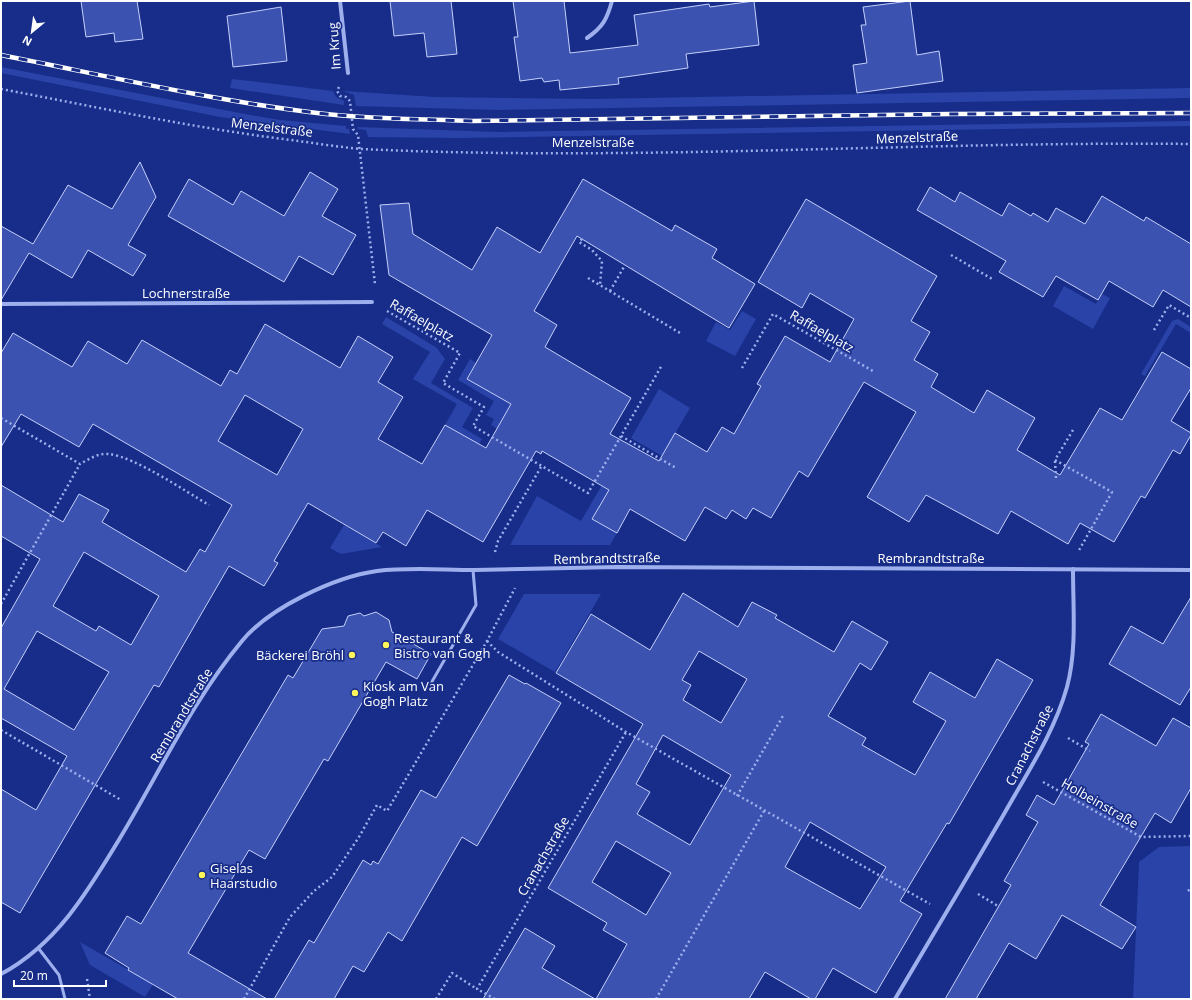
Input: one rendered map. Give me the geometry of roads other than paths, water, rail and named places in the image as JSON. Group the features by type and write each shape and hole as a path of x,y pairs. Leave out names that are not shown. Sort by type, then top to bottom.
{"street":[{"name":"Im Krug","path":"340,1 348,73"},
{"path":"587,38 601,28 608,15 612,1"},
{"name":"Lochnerstraße","path":"1,304 372,302"},
{"name":"Rembrandtstraße","path":"1,974 18,965 39,949 70,916 85,895 137,810 201,696 243,640 266,618 297,598 357,576 376,571 415,569 526,570 617,567 1191,570"},
{"name":"Cranachstraße","path":"895,999 963,885 1051,729 1067,686 1072,660 1072,569"}],"lane":[{"path":"430,685 476,605 473,570"},
{"path":"39,949 59,975 65,999"}],"railway":[{"path":"1,55 154,86 270,107 370,117 472,121 950,114 1191,113"}],"place":[{"name":"Restaurant & Bistro van Gogh","path":"386,645"},
{"name":"Bäckerei Bröhl","path":"352,655"},
{"name":"Kiosk am Van Gogh Platz","path":"355,693"},
{"name":"Giselas Haarstudio","path":"202,875"}]}
